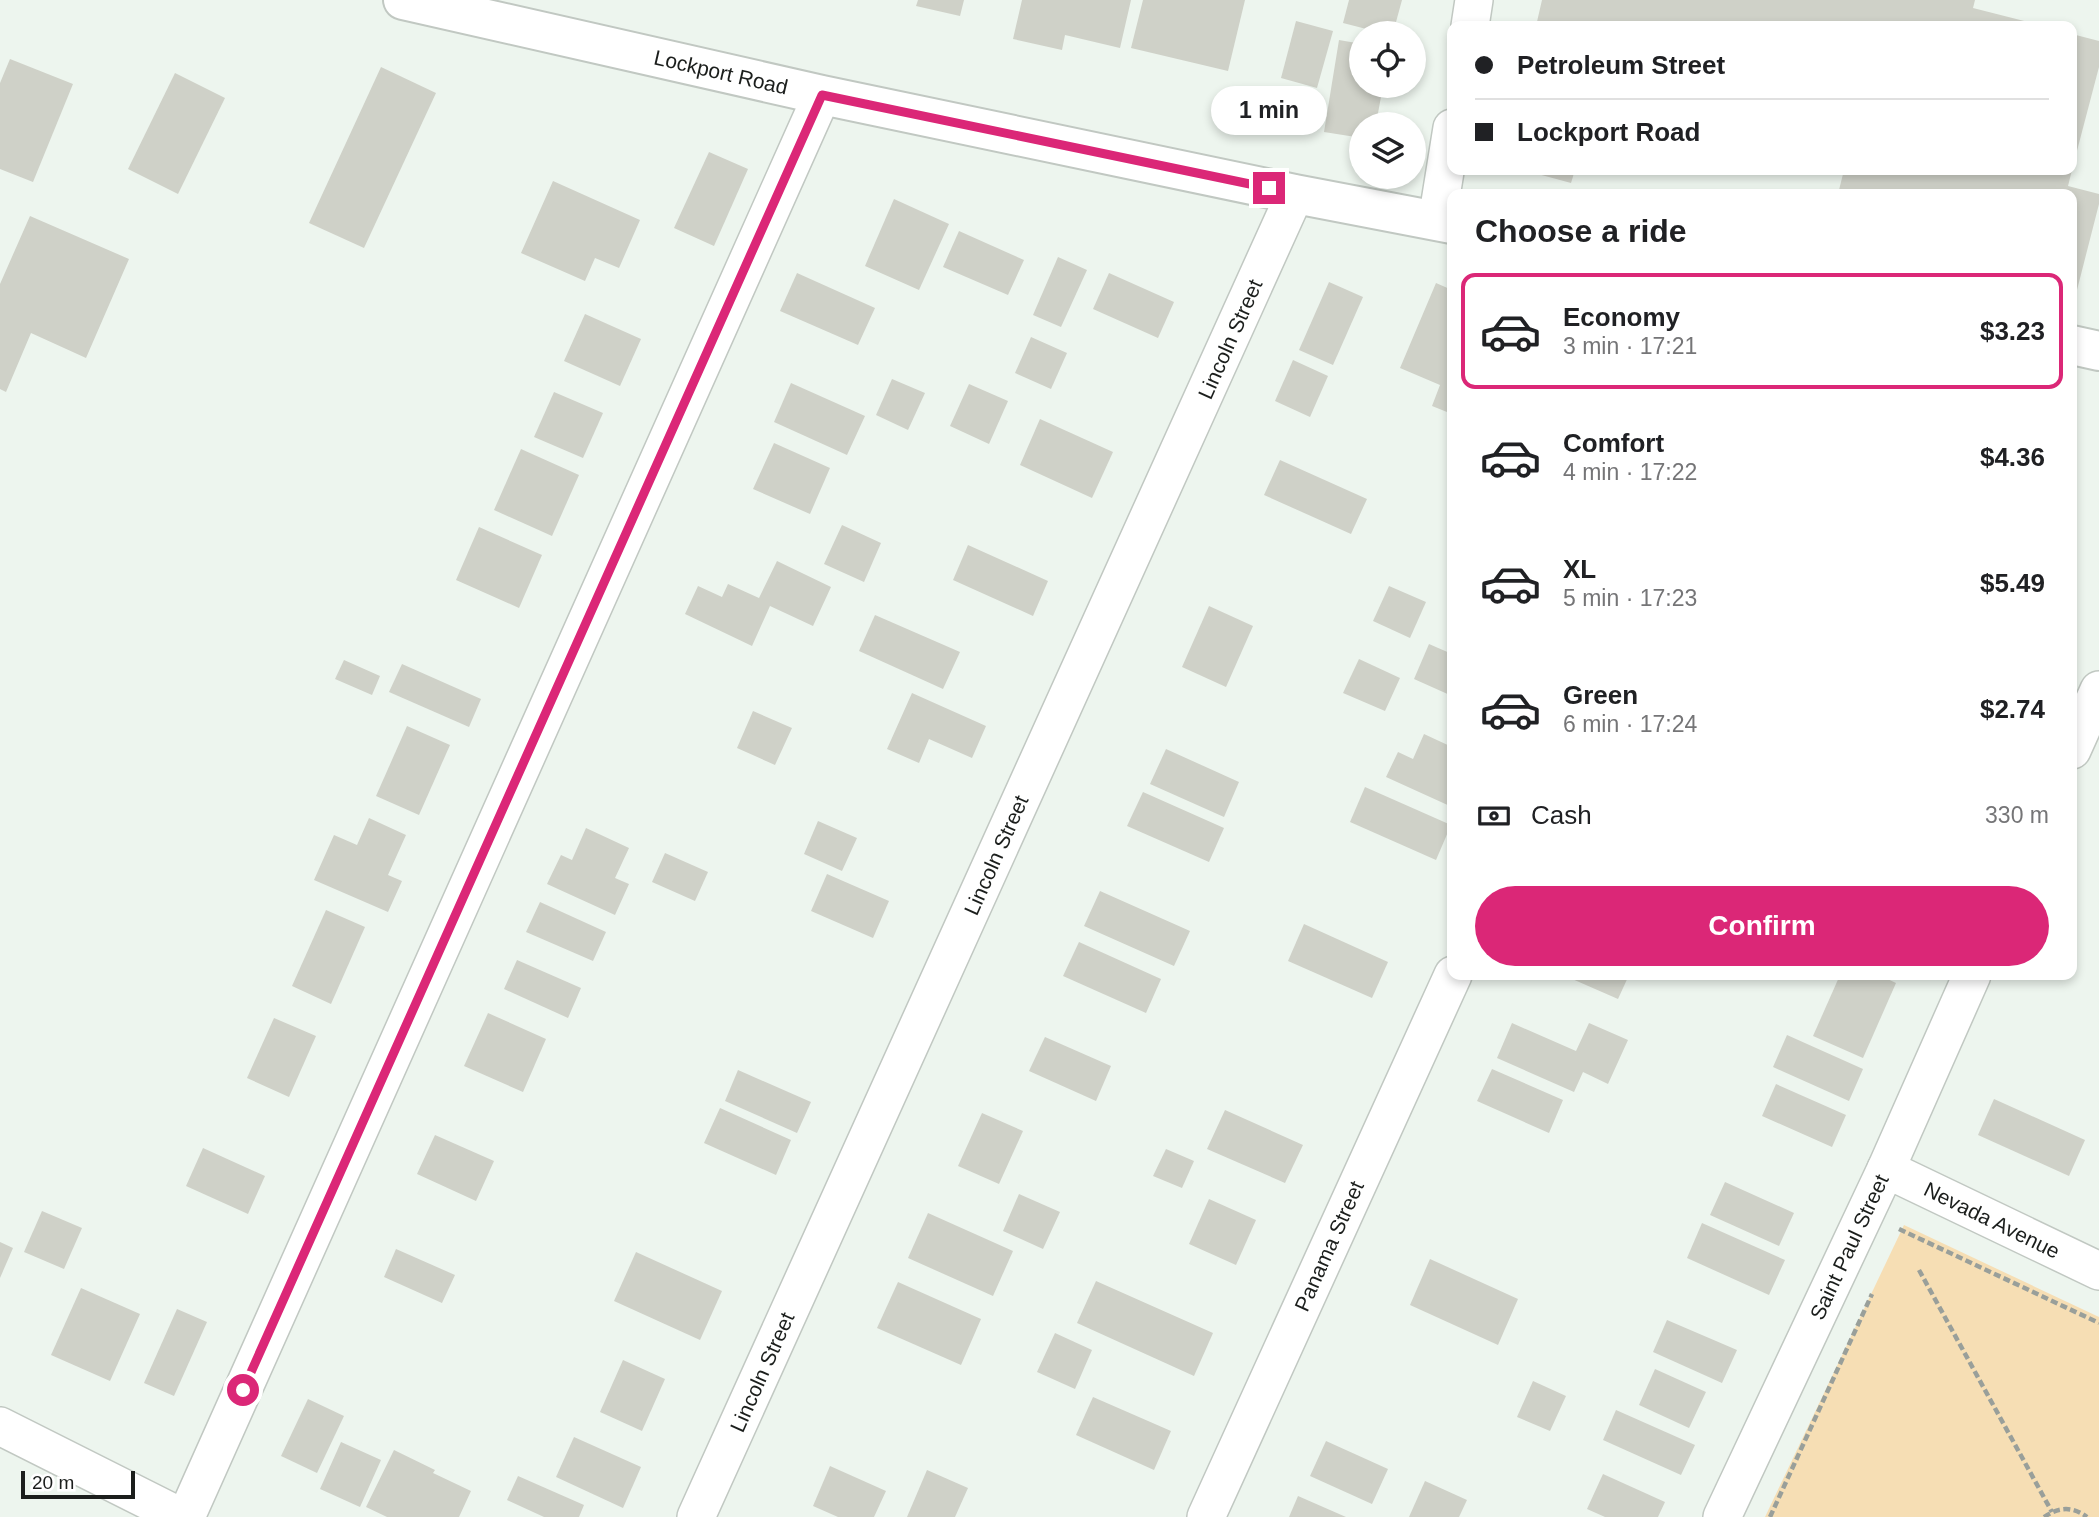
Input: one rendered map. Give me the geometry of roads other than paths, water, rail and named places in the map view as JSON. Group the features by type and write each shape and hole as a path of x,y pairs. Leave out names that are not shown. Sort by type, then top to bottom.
{"street":[{"name":"Lockport Road","path":"402,0 822,95 1445,223"},
{"path":"1470,21 1474,0"},
{"path":"0,1426 183,1517 822,95"},
{"name":"Lincoln Street","path":"696,1517 1295,194"},
{"path":"1445,223 1447,196"},
{"path":"2077,346 2099,351"},
{"path":"2085,736 2099,690"},
{"name":"Panama Street","path":"1206,1517 1451,980"},
{"name":"Saint Paul Street","path":"1722,1517 1886,1169 1970,980"},
{"name":"Nevada Avenue","path":"1886,1169 2099,1271"}]}
